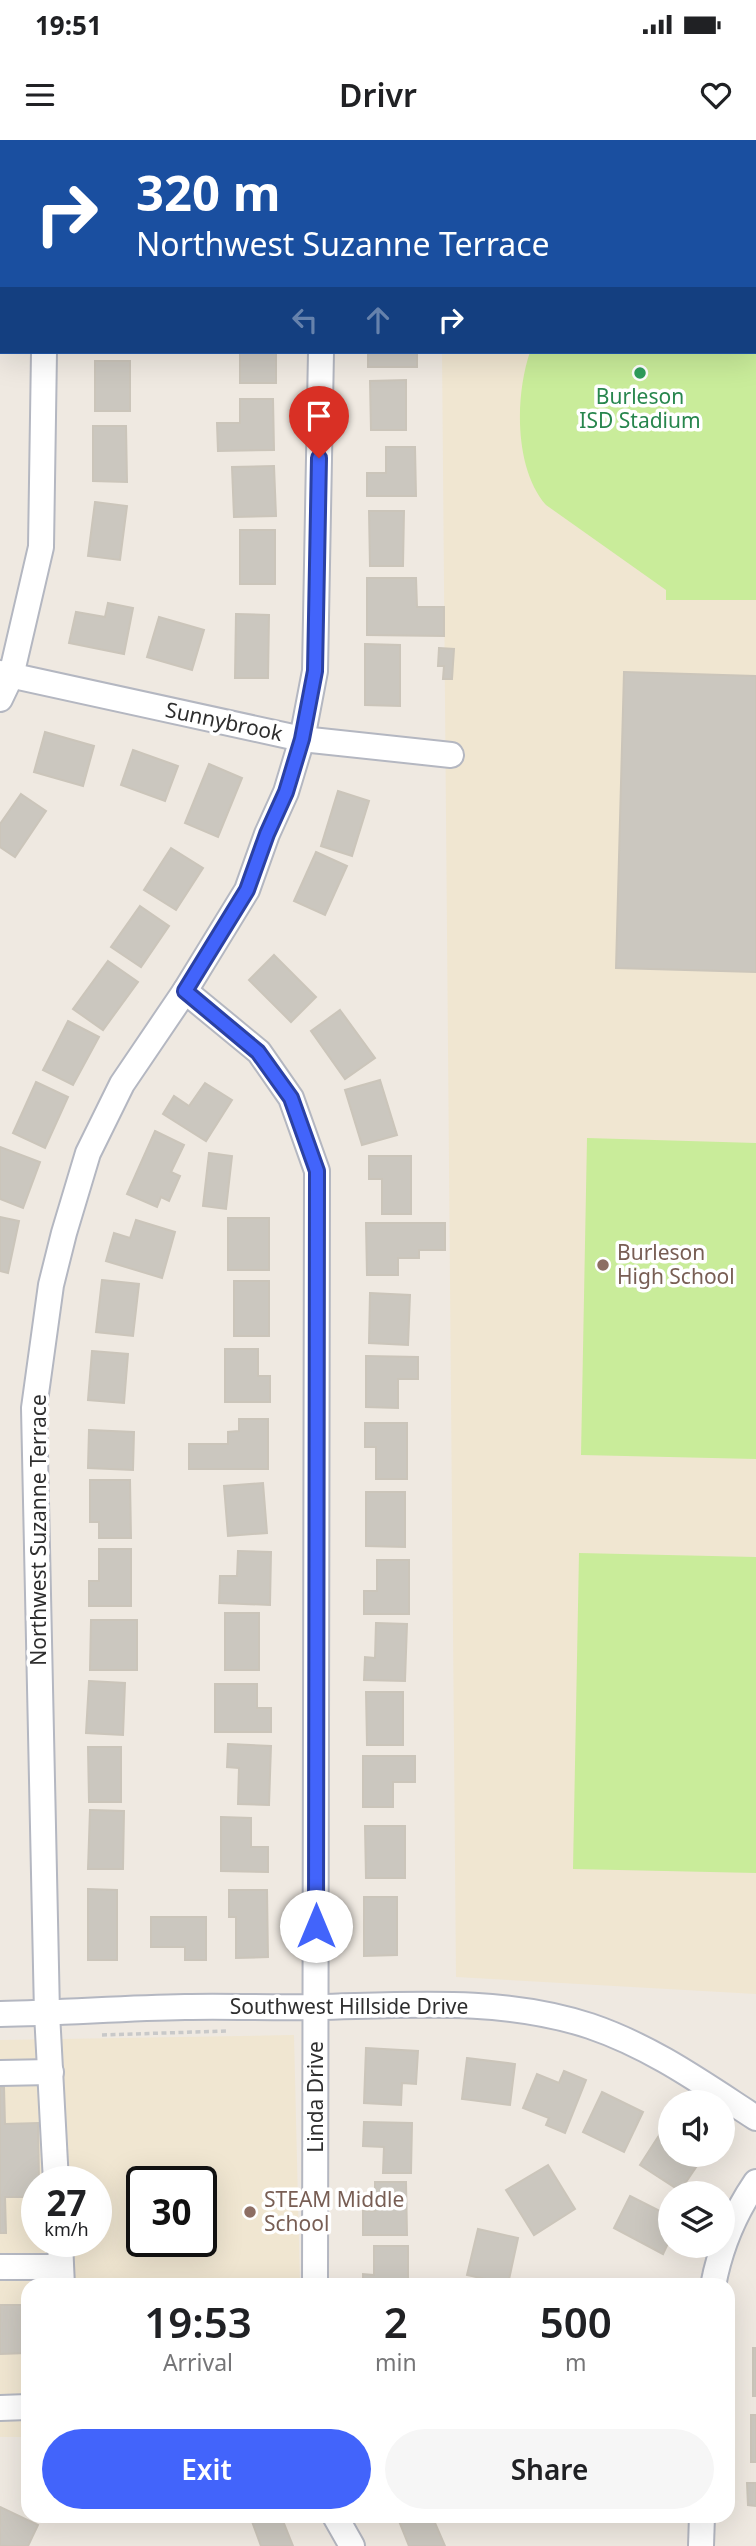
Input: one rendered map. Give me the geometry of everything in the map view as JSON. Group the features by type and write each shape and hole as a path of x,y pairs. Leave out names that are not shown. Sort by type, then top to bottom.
{"street":[{"path":"0,699 41,547 44,354"},
{"name":"Northwest Suzanne Terrace","path":"55,2166 47,2013 34,1421 51,1285 88,1153 122,1084 185,991 247,890 267,834 286,792 302,739 315,671 321,354"},
{"name":"Sunnybrook","path":"6,675 302,739 451,755"},
{"name":"Linda Drive","path":"185,991 258,1052 291,1098 317,1171 315,2278"},
{"name":"Southwest Hillside Drive","path":"0,2014 185,2007 456,2004 542,2013 589,2026 636,2044 681,2068 756,2118"},
{"path":"0,2073 51,2072"},
{"path":"715,2278 731,2225 756,2182"},
{"path":"0,2267 61,2276 60,2257"},
{"path":"0,2408 21,2407"},
{"path":"339,2523 352,2546"},
{"path":"701,2546 702,2523"}],"path":[{"path":"102,2035 235,2031"}],"shaded area":[{"name":"Burleson High School","path":"442,354 756,354 756,1994 456,1977"},
{"name":"STEAM Middle School","path":"294,2035 300,2278 21,2278 21,2437 0,2437 0,2040"}],"green space":[{"name":"Burleson ISD Stadium","path":"529,354 756,354 756,600 666,600 666,590 546,505 528,472 523,452 520,410"},
{"path":"587,1138 756,1143 756,1459 581,1455"},
{"path":"579,1553 756,1557 756,1873 573,1869"}],"building":[{"path":"240,354 276,354 276,383 240,383"},
{"path":"368,354 417,354 417,367 368,367"},
{"path":"95,361 130,361 130,411 95,411"},
{"path":"406,380 406,430 371,430 370,381"},
{"path":"240,399 273,399 274,450 218,451 217,423 240,423"},
{"path":"93,426 126,426 127,482 93,481"},
{"path":"386,447 415,447 416,496 367,496 367,473 386,473"},
{"path":"274,466 276,516 234,517 232,467"},
{"path":"95,502 127,506 120,560 88,556"},
{"path":"369,511 404,511 403,566 370,566"},
{"path":"240,530 275,530 275,584 240,584"},
{"path":"367,578 416,578 417,607 444,607 444,636 367,635"},
{"path":"108,603 133,608 124,654 69,643 76,612 105,617"},
{"path":"236,614 269,615 268,678 235,678"},
{"path":"159,617 204,630 192,670 147,657"},
{"path":"365,644 400,645 400,706 365,705"},
{"path":"439,648 454,649 452,679 443,679 444,666 438,666"},
{"path":"624,672 756,676 756,972 616,968"},
{"path":"45,732 94,746 83,786 34,772"},
{"path":"133,750 178,766 165,801 121,785"},
{"path":"209,764 242,778 218,837 185,823"},
{"path":"338,791 369,801 352,856 321,846"},
{"path":"21,794 46,811 15,857 0,847 0,824"},
{"path":"171,848 203,868 176,910 144,890"},
{"path":"316,852 347,866 325,915 294,901"},
{"path":"140,906 169,926 141,967 111,947"},
{"path":"274,955 316,997 291,1022 249,980"},
{"path":"108,961 138,982 103,1030 73,1009"},
{"path":"340,1010 375,1058 345,1079 311,1031"},
{"path":"68,1021 99,1037 73,1085 43,1070"},
{"path":"380,1080 397,1135 362,1145 345,1090"},
{"path":"36,1082 68,1097 45,1148 13,1133"},
{"path":"205,1083 232,1100 206,1141 163,1114 174,1096 189,1106"},
{"path":"155,1131 184,1145 171,1172 180,1176 169,1201 161,1197 157,1207 127,1194"},
{"path":"0,1147 40,1162 23,1208 0,1199"},
{"path":"209,1153 232,1156 226,1209 203,1206"},
{"path":"369,1156 411,1156 411,1214 382,1214 382,1179 369,1179"},
{"path":"0,1217 19,1221 8,1273 0,1271"},
{"path":"228,1218 269,1218 269,1270 228,1270"},
{"path":"136,1220 175,1232 162,1278 106,1261 114,1233 130,1238"},
{"path":"366,1223 445,1223 445,1250 419,1250 419,1258 398,1258 398,1275 367,1275"},
{"path":"102,1280 139,1284 133,1336 96,1332"},
{"path":"234,1281 269,1281 269,1336 234,1336"},
{"path":"370,1293 410,1295 408,1345 369,1343"},
{"path":"225,1349 258,1349 258,1376 270,1376 270,1402 225,1402"},
{"path":"92,1351 128,1354 124,1403 88,1400"},
{"path":"366,1356 418,1357 418,1379 398,1379 398,1408 366,1407"},
{"path":"239,1419 268,1419 268,1469 189,1469 189,1444 228,1444 228,1432 239,1431"},
{"path":"365,1423 407,1423 407,1479 376,1479 376,1447 365,1447"},
{"path":"89,1430 134,1432 133,1470 88,1468"},
{"path":"90,1480 130,1480 131,1538 99,1538 99,1522 90,1522"},
{"path":"263,1483 267,1533 228,1536 224,1486"},
{"path":"366,1492 405,1492 405,1547 366,1546"},
{"path":"99,1549 131,1549 131,1606 89,1606 89,1581 99,1581"},
{"path":"238,1551 271,1552 270,1605 219,1603 220,1576 237,1576"},
{"path":"377,1560 409,1560 409,1614 364,1614 364,1591 377,1591"},
{"path":"225,1613 259,1613 259,1670 225,1670"},
{"path":"91,1620 137,1620 137,1670 90,1670"},
{"path":"376,1623 407,1624 405,1681 364,1680 365,1657 375,1658"},
{"path":"89,1681 125,1683 123,1735 86,1733"},
{"path":"215,1684 257,1684 257,1708 271,1708 271,1732 215,1732"},
{"path":"366,1692 403,1692 403,1745 367,1745"},
{"path":"228,1744 271,1746 269,1805 238,1804 239,1768 227,1767"},
{"path":"88,1747 121,1747 121,1802 89,1802"},
{"path":"363,1756 415,1756 415,1782 393,1782 393,1807 363,1807"},
{"path":"90,1810 124,1811 123,1869 88,1869"},
{"path":"221,1817 251,1818 251,1847 268,1847 268,1872 221,1871"},
{"path":"365,1826 405,1826 405,1878 366,1878"},
{"path":"88,1889 117,1890 117,1960 88,1960"},
{"path":"229,1890 267,1890 268,1957 236,1958 236,1917 229,1917"},
{"path":"364,1897 397,1897 397,1955 364,1956"},
{"path":"151,1917 206,1917 206,1960 185,1960 185,1947 151,1947"},
{"path":"366,2048 418,2051 416,2084 402,2083 401,2105 364,2103"},
{"path":"467,2058 515,2064 510,2105 462,2099"},
{"path":"564,2071 586,2080 565,2133 546,2125 549,2118 523,2108 537,2074 559,2083"},
{"path":"0,2087 4,2087 5,2124 38,2123 39,2166 21,2166 21,2197 5,2197 6,2233 0,2233"},
{"path":"602,2092 643,2112 624,2152 583,2132"},
{"path":"364,2122 412,2123 411,2173 383,2173 384,2147 363,2146"},
{"path":"658,2137 658,2167 696,2167 687,2181 665,2181 640,2165"},
{"path":"548,2165 575,2209 534,2235 506,2190"},
{"path":"375,2182 406,2182 407,2235 363,2235 363,2211 375,2211"},
{"path":"630,2196 658,2210 658,2251 614,2228"},
{"path":"478,2229 518,2238 509,2278 467,2275"},
{"path":"374,2246 408,2246 408,2278 363,2278 363,2274 374,2275"},
{"path":"0,2305 21,2305 21,2353 0,2354"},
{"path":"753,2348 756,2348 756,2396 753,2396"},
{"path":"751,2415 756,2415 756,2462 751,2462"},
{"path":"747,2483 756,2483 756,2506 748,2505"},
{"path":"0,2507 21,2517 21,2523 38,2525 28,2546 0,2546"},
{"path":"253,2523 284,2523 293,2546 261,2546"},
{"path":"400,2523 435,2523 445,2546 409,2546"}],"place":[{"name":"Burleson ISD Stadium","path":"640,373"},
{"name":"Burleson High School","path":"603,1265"},
{"name":"STEAM Middle School","path":"250,2212"}],"route":[{"path":"316,1926 317,1171 291,1098 258,1052 185,991 247,890 267,834 286,792 302,739 315,671 319,458"}]}
